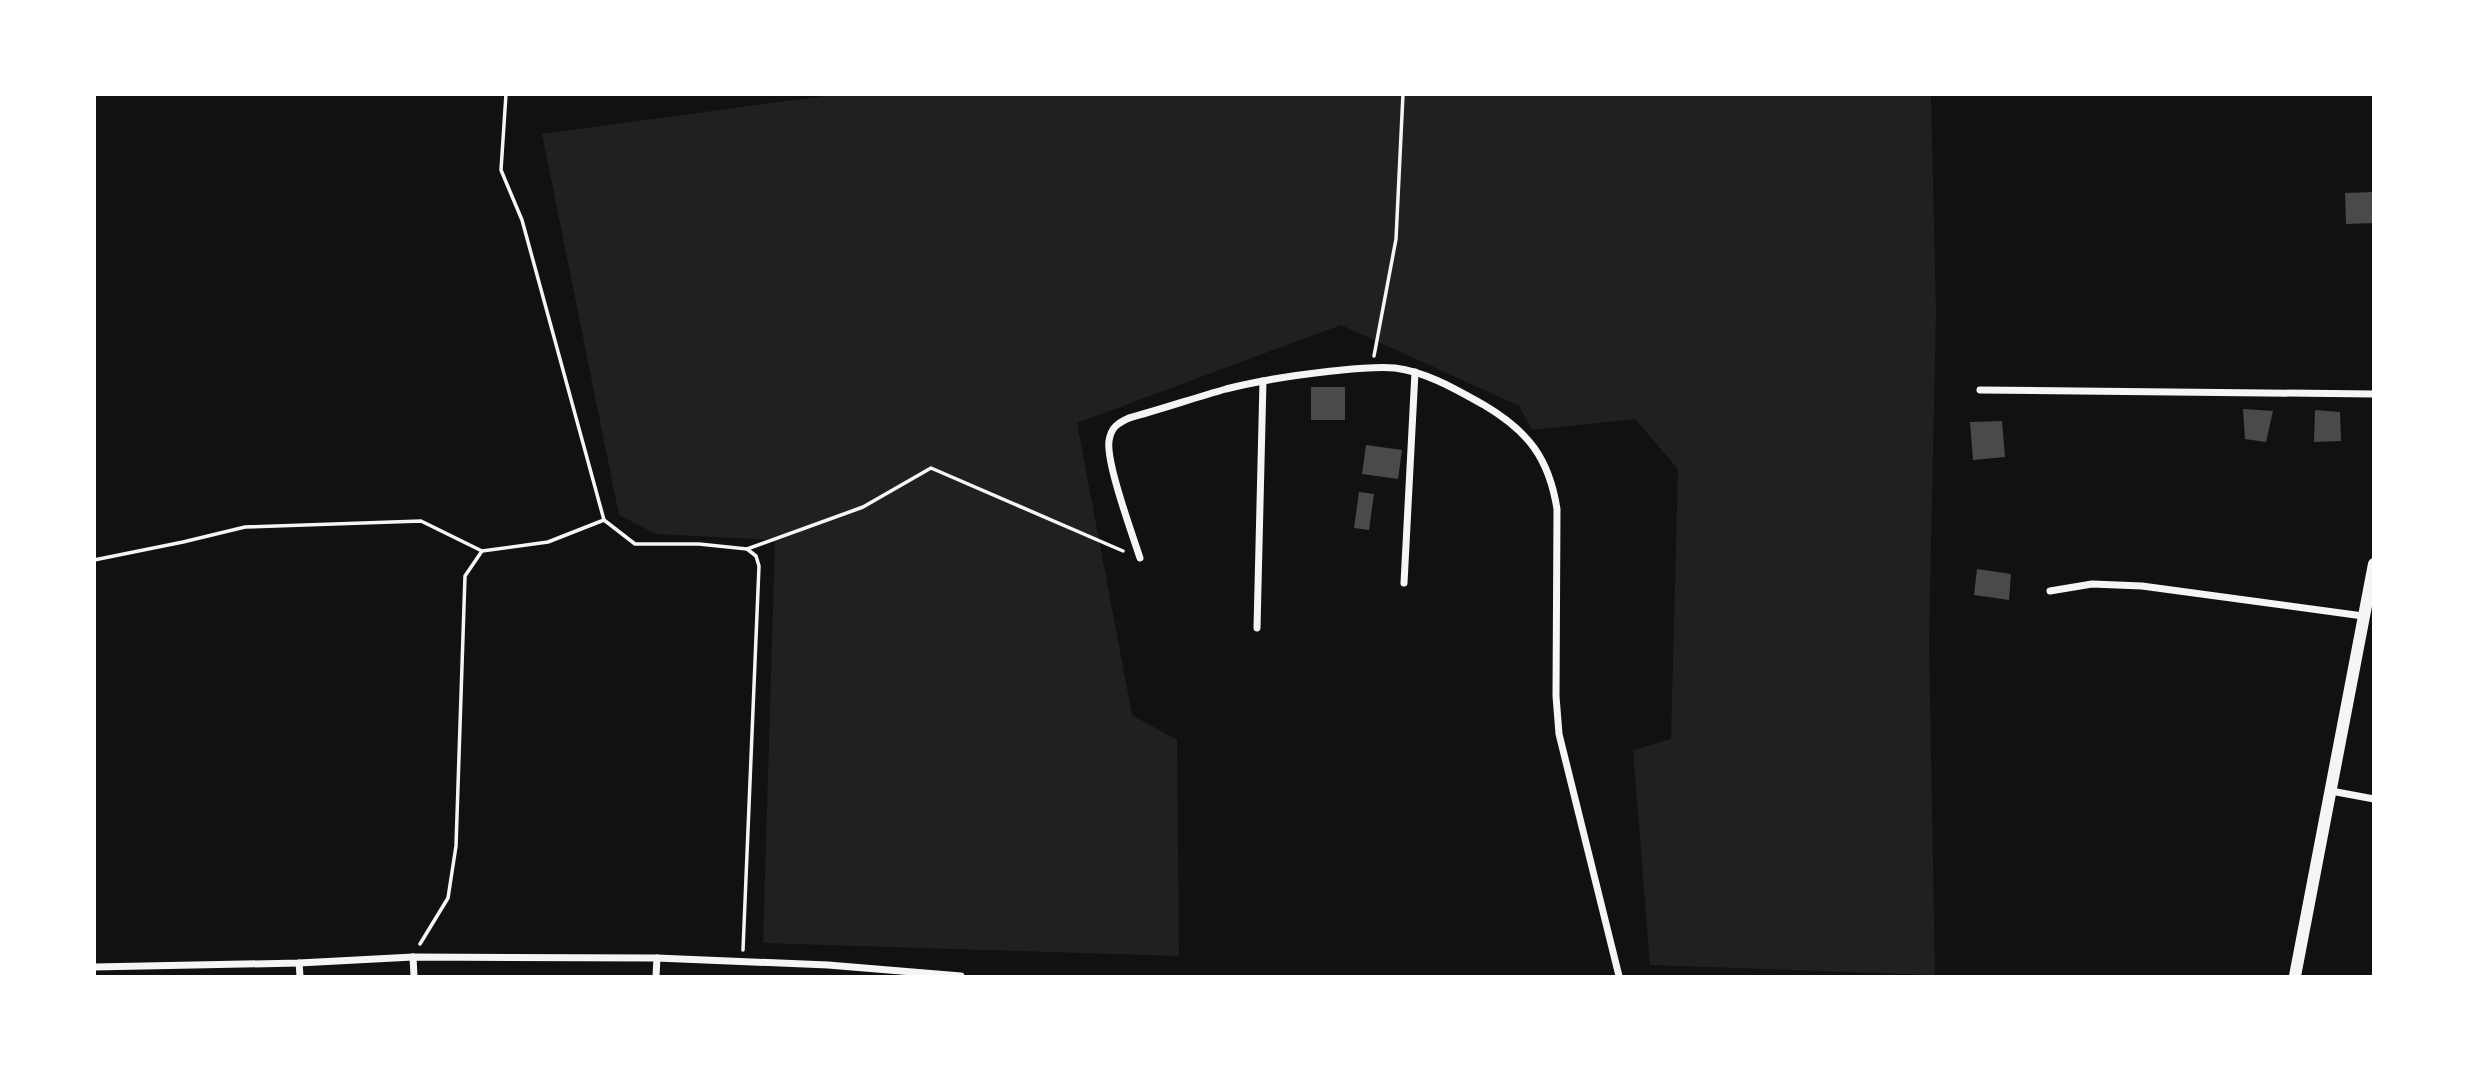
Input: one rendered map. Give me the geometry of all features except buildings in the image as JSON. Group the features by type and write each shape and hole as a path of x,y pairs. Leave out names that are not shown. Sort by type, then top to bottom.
{"main road":[{"path":"2295,976 2373,566"}],"street":[{"path":"1140,558 1109,453 1111,432 1117,423 1227,389 1263,381 1304,374 1394,368 1415,372 1458,390 1504,417 1518,429 1534,446 1547,470 1557,509 1556,696 1559,734 1619,976"},
{"path":"1404,583 1415,372"},
{"path":"1257,628 1263,381"},
{"path":"1980,390 2374,394"},
{"path":"2050,592 2092,584 2142,586 2363,616"},
{"path":"2331,791 2374,799"},
{"path":"94,967 299,963 413,957 657,958 961,976"},
{"path":"413,957 414,976"},
{"path":"656,976 657,958"},
{"path":"299,963 300,976"}],"path":[{"path":"506,94 501,170 522,220 604,520 635,544 699,544 747,549 863,507 931,468 1140,558"},
{"path":"1371,368 1396,239 1403,94"},
{"path":"94,560 245,527 421,521 482,551 548,542 604,520"},
{"path":"741,961 759,566 756,556 747,549"},
{"path":"413,957 447,898 456,846 465,576 482,551"}],"shaded area":[{"path":"839,94 1931,95 1936,312 1929,641 1935,975 1650,965 1633,750 1671,739 1678,469 1635,419 1532,430 1519,406 1341,325 1077,423 1132,715 1177,740 1179,956 763,943 775,540 656,534 619,515 542,134"}]}
